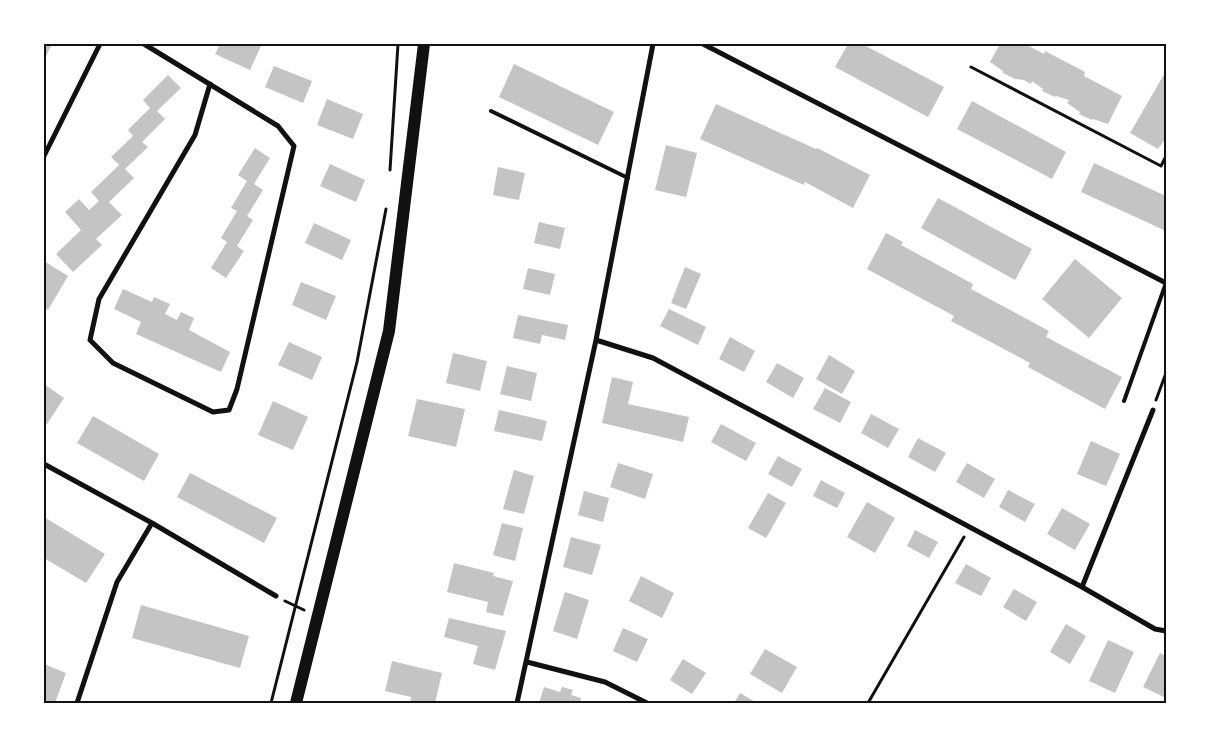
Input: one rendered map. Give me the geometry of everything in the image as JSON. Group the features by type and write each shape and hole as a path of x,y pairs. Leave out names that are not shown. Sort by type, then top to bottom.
{"main road":[{"path":"296,703 389,331 424,44"}],"street":[{"path":"44,156 100,44"},
{"path":"144,44 210,84 278,126 294,146 238,389 229,410 212,412 113,363 90,340 99,299 196,135 210,84"},
{"path":"517,703 596,340 653,44"},
{"path":"703,44 1166,283"},
{"path":"596,340 653,358 1082,587 1155,629 1166,630"},
{"path":"1082,587 1153,410"},
{"path":"44,464 152,523 276,596"},
{"path":"77,703 117,582 152,523"},
{"path":"527,662 605,682 647,703"}],"lane":[{"path":"491,111 628,178"},
{"path":"1124,401 1166,283"}],"path":[{"path":"390,174 398,44"},
{"path":"971,67 1161,166 1166,156"},
{"path":"271,703 357,362 387,202"},
{"path":"1153,410 1166,373"},
{"path":"868,703 969,528"},
{"path":"276,596 318,617"}],"building":[{"path":"44,44 52,44 44,60"},
{"path":"220,44 255,44 261,46 250,70 215,54"},
{"path":"848,44 862,44 944,87 928,117 835,67"},
{"path":"1000,44 1025,44 1044,54 1045,51 1085,72 1084,76 1122,96 1108,124 1079,114 1080,112 1067,103 1069,100 1055,97 1042,91 1043,89 1032,81 1031,84 1003,73 1003,71 990,62"},
{"path":"514,64 614,112 598,145 499,97"},
{"path":"274,66 312,81 303,103 265,87"},
{"path":"1166,71 1166,138 1158,149 1130,133"},
{"path":"168,75 181,88 157,111 165,119 142,142 148,147 125,169 134,178 109,202 122,215 96,239 102,245 73,272 56,254 81,230 65,212 79,199 89,210 99,201 91,192 119,165 111,157 133,136 128,130 150,108 143,100"},
{"path":"327,99 363,114 353,139 317,125"},
{"path":"972,101 1066,152 1052,179 957,129"},
{"path":"716,104 817,148 870,175 853,208 805,182 804,185 700,139"},
{"path":"666,145 697,153 686,197 655,190"},
{"path":"255,148 270,158 254,184 263,190 247,216 253,220 237,246 244,251 226,278 211,268 227,242 221,238 237,211 231,208 247,181 238,175"},
{"path":"1094,163 1166,196 1166,231 1081,192"},
{"path":"330,164 365,180 356,202 320,186"},
{"path":"498,167 525,173 519,200 493,195"},
{"path":"938,198 1032,249 1015,280 921,228"},
{"path":"539,222 565,228 560,249 534,243"},
{"path":"314,223 351,240 342,260 305,243"},
{"path":"886,233 903,242 901,245 973,284 971,289 1049,331 1046,337 1122,377 1105,409 1028,367 1030,363 951,321 954,316 867,269"},
{"path":"1075,259 1122,298 1089,338 1042,299"},
{"path":"44,261 68,276 48,310 44,307"},
{"path":"685,267 701,274 686,309 671,303"},
{"path":"528,268 555,274 550,295 523,289"},
{"path":"301,282 336,296 326,320 292,305"},
{"path":"123,289 152,302 154,297 170,304 165,314 177,320 181,312 194,318 189,330 230,352 221,372 136,334 141,322 114,309"},
{"path":"669,309 706,327 698,345 660,326"},
{"path":"518,315 568,325 565,340 542,335 540,344 513,338"},
{"path":"730,337 755,351 744,372 719,359"},
{"path":"289,342 322,357 312,380 278,365"},
{"path":"453,353 487,361 480,391 446,383"},
{"path":"829,355 855,371 842,394 816,379"},
{"path":"777,363 804,378 793,398 766,382"},
{"path":"507,366 537,373 531,401 500,394"},
{"path":"612,377 633,382 628,404 689,417 683,442 602,423"},
{"path":"44,384 64,398 47,424 44,422"},
{"path":"825,388 851,402 840,423 813,409"},
{"path":"417,399 465,409 456,447 408,436"},
{"path":"273,401 308,417 293,450 258,435"},
{"path":"499,410 547,421 542,441 494,431"},
{"path":"871,414 899,429 888,448 861,433"},
{"path":"93,416 159,454 144,481 77,443"},
{"path":"721,424 756,443 746,461 711,442"},
{"path":"918,438 946,453 935,472 908,457"},
{"path":"1091,441 1120,454 1106,486 1077,474"},
{"path":"778,456 802,469 792,487 768,474"},
{"path":"618,463 653,474 645,499 610,487"},
{"path":"967,463 995,479 984,498 956,482"},
{"path":"514,470 534,476 524,514 503,509"},
{"path":"190,473 277,518 264,543 177,497"},
{"path":"821,480 845,493 837,508 813,496"},
{"path":"1008,490 1035,504 1025,522 999,507"},
{"path":"584,491 609,498 603,522 578,515"},
{"path":"768,493 786,503 766,538 748,528"},
{"path":"867,502 895,518 875,553 847,537"},
{"path":"1062,508 1090,524 1075,550 1047,534"},
{"path":"44,517 105,554 86,583 44,558"},
{"path":"502,523 523,528 515,561 493,555"},
{"path":"915,530 938,542 929,558 907,546"},
{"path":"571,537 601,545 592,575 563,567"},
{"path":"454,563 494,573 493,576 513,581 503,616 486,612 488,602 447,592"},
{"path":"966,564 991,578 981,596 955,583"},
{"path":"641,576 674,593 662,618 629,601"},
{"path":"1014,589 1037,602 1026,621 1003,607"},
{"path":"565,592 589,600 577,639 553,631"},
{"path":"141,605 249,636 240,668 132,638"},
{"path":"449,618 506,631 495,670 473,664 478,646 444,637"},
{"path":"1066,624 1086,636 1070,664 1050,652"},
{"path":"623,628 648,639 637,662 613,651"},
{"path":"1108,640 1134,652 1115,693 1089,681"},
{"path":"765,649 797,667 782,693 750,674"},
{"path":"1160,653 1166,656 1166,698 1143,687"},
{"path":"683,659 706,673 692,694 670,680"},
{"path":"392,661 442,673 435,703 410,703 411,697 385,691"},
{"path":"44,664 66,673 55,703 44,702"},
{"path":"544,687 560,692 562,687 573,690 571,695 581,698 580,703 539,703"},
{"path":"740,693 757,703 734,703"}]}
